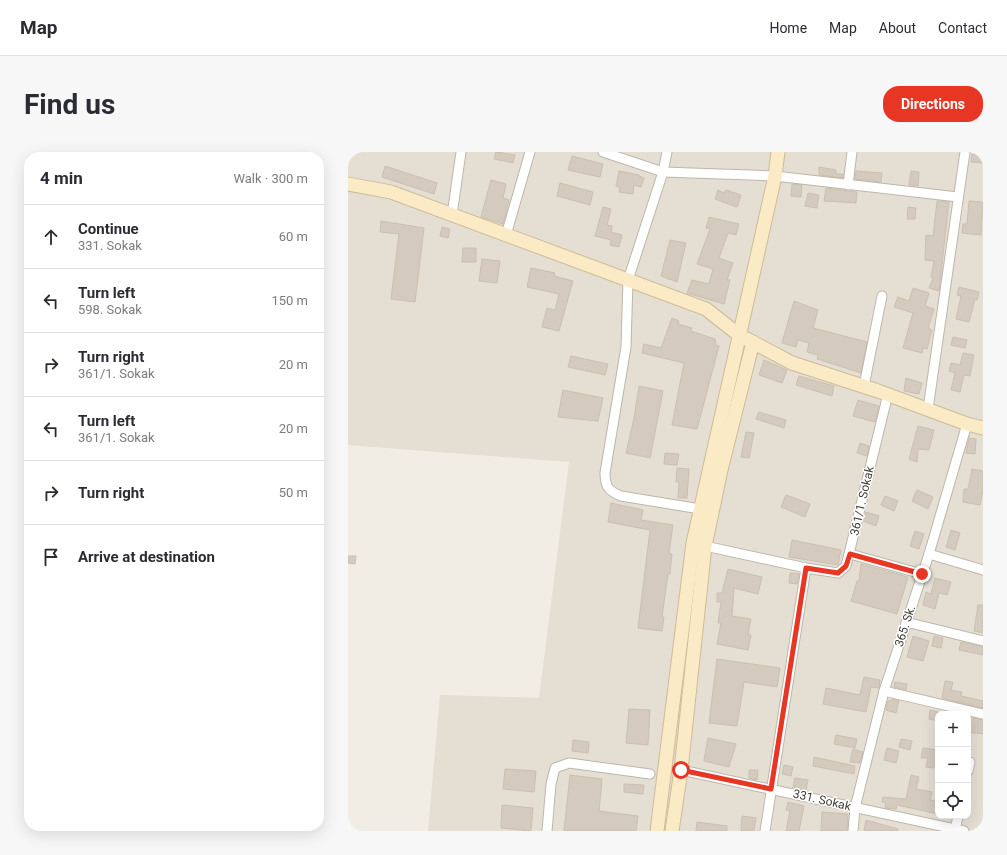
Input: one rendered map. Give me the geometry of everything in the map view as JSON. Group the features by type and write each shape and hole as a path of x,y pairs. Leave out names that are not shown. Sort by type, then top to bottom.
{"street":[{"path":"452,215 462,152"},
{"path":"506,235 530,152"},
{"path":"603,152 663,172 775,176 958,197"},
{"path":"667,152 663,172 628,280 626,347 605,473 605,483 611,492 621,496 700,509"},
{"path":"657,831 693,543 775,176 778,152"},
{"path":"848,184 852,152"},
{"path":"928,409 964,152"},
{"path":"348,184 391,192 628,280 706,310 739,335 792,363 888,394 967,424 983,428"},
{"path":"864,386 882,296"},
{"path":"672,831 681,770 705,546 721,470 753,342"},
{"name":"361/1. Sokak","path":"806,568 838,573 846,566 888,394"},
{"name":"365. Sk.","path":"853,831 856,808 884,691 929,554 967,424"},
{"path":"705,546 806,568 765,831"},
{"path":"850,554 922,574"},
{"path":"929,554 982,567"},
{"path":"906,622 983,641"},
{"path":"884,691 983,714"},
{"path":"547,831 548,811 555,768 569,763 650,774"},
{"name":"331. Sokak","path":"681,770 958,830"},
{"path":"958,819 958,830"}],"shaded area":[{"path":"348,152 983,152 983,831 428,831 440,695 539,698 569,462 348,445"}],"building":[{"path":"496,152 515,155 513,163 494,159"},
{"path":"972,154 983,156 983,163 971,162"},
{"path":"572,156 603,164 600,177 568,170"},
{"path":"385,166 437,183 434,194 382,177"},
{"path":"819,167 836,170 836,174 843,174 843,178 819,175"},
{"path":"619,171 639,175 644,178 641,187 634,185 633,194 619,192 620,188 616,186"},
{"path":"856,171 882,173 881,182 855,179"},
{"path":"911,171 919,172 918,186 909,185"},
{"path":"491,180 506,184 503,198 509,200 503,224 481,217"},
{"path":"560,183 593,192 590,205 557,196"},
{"path":"792,184 802,185 801,197 791,196"},
{"path":"826,188 857,192 856,203 824,201"},
{"path":"718,190 724,193 726,190 741,195 737,207 715,199"},
{"path":"808,193 819,195 817,208 805,206"},
{"path":"937,201 949,202 939,291 929,288 933,278 931,277 934,261 925,260 926,235 933,236"},
{"path":"969,201 983,202 981,235 962,233 963,224 967,224"},
{"path":"603,207 611,209 607,225 612,226 611,232 622,235 619,247 610,245 611,240 595,236"},
{"path":"908,207 916,208 915,219 907,219"},
{"path":"709,217 739,224 736,235 728,233 719,258 733,263 727,280 730,280 724,304 687,293 692,280 709,284 713,269 697,264 710,229 706,228"},
{"path":"381,221 424,228 415,302 391,299 399,234 380,232"},
{"path":"442,227 450,229 448,238 440,236"},
{"path":"670,240 686,243 677,282 661,276"},
{"path":"463,248 476,248 476,262 462,262"},
{"path":"482,259 500,261 497,283 479,281"},
{"path":"531,268 555,273 554,276 573,281 559,331 542,327 547,308 555,310 559,294 527,287"},
{"path":"959,287 979,292 977,300 975,299 969,322 956,319 961,296 957,295"},
{"path":"913,288 929,293 925,306 934,309 928,328 932,330 927,349 923,348 922,353 903,348 913,313 894,307 898,297 909,301"},
{"path":"794,301 818,310 813,328 867,342 861,373 817,359 818,355 807,352 809,343 798,340 796,347 782,343"},
{"path":"672,318 679,321 678,324 692,328 691,331 715,339 716,345 719,346 697,429 672,425 684,363 642,353 644,344 661,348"},
{"path":"953,337 967,340 965,348 951,345"},
{"path":"963,353 974,355 970,376 964,375 960,392 951,390 955,373 949,371 951,363 960,365"},
{"path":"571,356 608,364 605,375 568,367"},
{"path":"764,360 787,370 782,383 759,375"},
{"path":"799,376 834,386 832,396 796,385"},
{"path":"906,378 922,383 919,394 904,391"},
{"path":"639,386 663,391 650,458 626,453"},
{"path":"563,390 603,398 598,421 558,417"},
{"path":"858,400 879,406 875,422 853,416"},
{"path":"759,412 786,420 784,428 756,419"},
{"path":"918,426 934,430 929,450 918,449 917,462 909,459"},
{"path":"746,432 754,433 749,458 741,457"},
{"path":"969,438 976,439 975,454 966,453"},
{"path":"860,443 869,446 867,456 857,453"},
{"path":"665,453 679,454 677,465 664,464"},
{"path":"677,468 689,469 687,498 678,498 679,482 676,482"},
{"path":"972,469 983,471 983,490 980,505 963,502 964,489 968,489"},
{"path":"917,490 933,497 928,509 912,501"},
{"path":"786,495 810,504 805,517 781,507"},
{"path":"885,496 898,501 894,511 881,505"},
{"path":"611,503 643,510 641,520 673,525 669,553 672,554 670,574 668,574 662,617 664,617 662,631 638,628 650,530 608,522"},
{"path":"866,512 879,516 876,526 863,521"},
{"path":"951,530 960,533 955,550 946,547"},
{"path":"915,531 924,534 919,549 910,546"},
{"path":"792,540 841,550 838,565 789,557"},
{"path":"348,556 356,556 355,564 348,563"},
{"path":"861,564 908,577 897,614 851,601 857,581 859,581"},
{"path":"728,569 762,577 758,594 734,588 732,616 751,619 748,635 751,635 748,650 717,644 721,623 718,623 721,602 717,602 717,593 722,593"},
{"path":"790,573 799,574 797,584 789,583"},
{"path":"935,578 951,582 947,595 939,593 935,609 923,605 926,592 931,594"},
{"path":"978,605 983,605 983,633 974,631"},
{"path":"913,636 929,641 923,661 907,657"},
{"path":"934,636 943,638 941,648 932,646"},
{"path":"961,642 983,647 983,655 959,650"},
{"path":"717,659 780,668 777,687 744,682 737,726 709,723"},
{"path":"864,677 880,680 879,688 871,687 866,712 823,704 826,688 860,695"},
{"path":"945,681 953,682 951,690 962,692 961,696 983,701 983,708 942,698"},
{"path":"895,682 907,684 906,690 894,687"},
{"path":"892,699 899,701 896,713 886,710 888,701 891,701"},
{"path":"629,709 650,710 648,745 626,743"},
{"path":"930,710 935,711 935,720 929,719"},
{"path":"971,718 983,720 983,734 971,732"},
{"path":"836,735 857,739 855,748 834,744"},
{"path":"708,738 736,744 729,767 704,761"},
{"path":"901,739 912,741 910,750 899,747"},
{"path":"573,740 589,742 588,753 572,751"},
{"path":"887,748 899,751 896,763 884,760"},
{"path":"923,748 935,750 934,768 926,767 928,758 921,758"},
{"path":"853,749 863,752 860,763 850,762"},
{"path":"814,757 855,766 854,774 813,766"},
{"path":"784,765 793,767 791,776 782,774"},
{"path":"505,769 536,771 534,792 503,789"},
{"path":"749,770 758,770 757,780 749,778"},
{"path":"570,775 602,779 599,811 638,816 636,831 564,831"},
{"path":"911,775 919,777 916,789 932,792 930,800 935,801 935,813 897,805 896,809 885,808 886,803 882,802 883,797 906,799"},
{"path":"795,778 808,780 806,790 793,788"},
{"path":"624,784 644,785 643,794 624,792"},
{"path":"788,802 804,806 799,831 786,831 790,811 786,810"},
{"path":"502,805 533,808 531,831 501,828"},
{"path":"822,812 848,814 847,831 821,831"},
{"path":"742,816 756,818 754,831 741,831"},
{"path":"866,820 898,829 898,831 864,831"},
{"path":"697,822 727,826 727,831 696,831"}],"route":[{"path":"681,770 771,789 806,568 838,573 846,566 850,554 922,574"}]}
